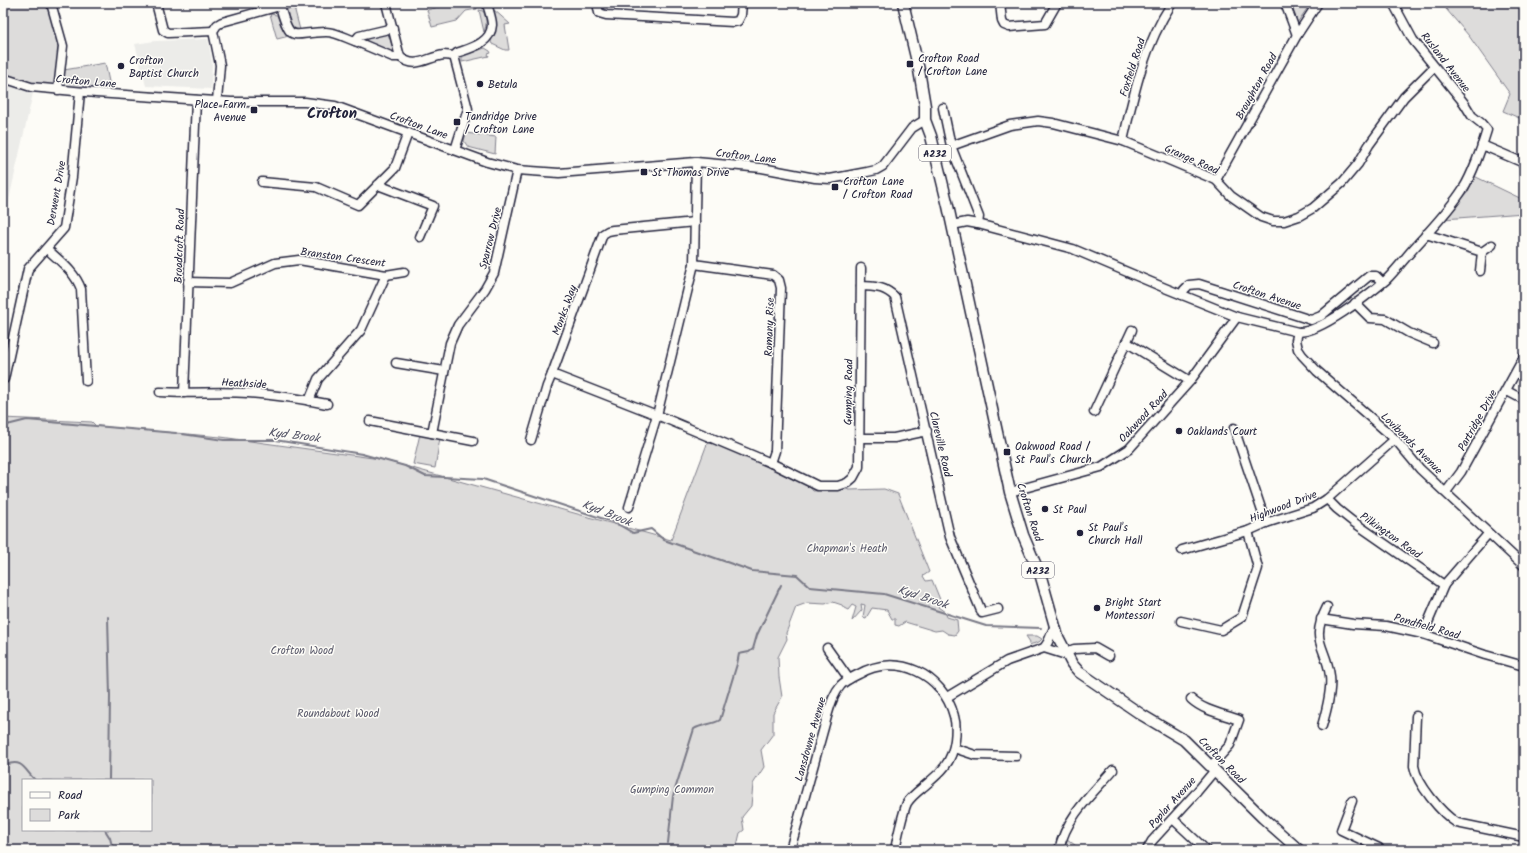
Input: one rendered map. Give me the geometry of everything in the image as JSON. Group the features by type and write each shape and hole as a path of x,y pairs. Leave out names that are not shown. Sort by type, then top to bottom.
{"main road":[{"name":"Crofton Road","path":"903,3 921,81 925,106 925,120 931,136 952,224 1010,492 1023,534 1041,577 1058,637 1072,664 1079,672 1142,715 1184,740 1263,818 1299,850"}],"street":[{"path":"50,3 63,46 58,90"},
{"path":"156,3 163,30 168,33 213,31"},
{"path":"386,3 400,57 405,61 416,63 445,55 454,56 457,53 477,46 483,42 489,34 492,24 487,3"},
{"path":"596,3 599,12 606,15 733,22 738,21 742,15 742,3"},
{"path":"1000,3 1002,21 1004,25 1010,27 1045,24 1057,3"},
{"name":"Foxfield Road","path":"1123,141 1132,100 1145,55 1159,23 1172,3"},
{"path":"1285,3 1297,35"},
{"name":"Broughton Road","path":"1216,180 1297,35 1318,3"},
{"name":"Rusland Avenue","path":"1393,3 1414,40 1464,103 1472,116 1481,122 1487,130 1482,145"},
{"path":"217,101 220,64 213,31 217,25 222,22 280,4 287,27 290,32 295,35 327,32 355,41 393,57 400,57"},
{"path":"355,41 358,36 393,28"},
{"path":"454,56 468,109 455,150"},
{"name":"Grange Road","path":"951,146 1010,125 1038,121 1053,123 1123,141 1216,180 1231,196 1261,217 1273,221 1284,220 1299,216 1313,208 1342,183 1358,164 1369,145 1404,97 1434,67"},
{"name":"Crofton Lane","path":"3,78 31,87 80,92 217,101 320,103 335,106 487,162 517,170 559,173 696,162 762,168 830,178 876,170 882,166 912,128 916,124 925,120"},
{"name":"Derwent Drive","path":"4,379 28,269 64,228 72,177 80,92"},
{"name":"Broadcroft Road","path":"184,393 196,100"},
{"path":"942,108 951,146 979,217 978,224"},
{"path":"262,182 316,187 358,205 395,168 408,133"},
{"path":"952,224 967,222 978,224 1073,249 1237,317 1298,332 1304,332 1314,328 1355,304 1382,282 1444,214 1464,188 1482,145 1524,163"},
{"path":"629,507 657,415 694,264 696,162"},
{"name":"Sparrow Drive","path":"432,433 444,372 454,332 494,273 517,170"},
{"path":"378,185 433,206 420,237"},
{"name":"Monks Way","path":"552,374 603,234 613,230 695,222"},
{"path":"1426,234 1482,252"},
{"path":"1480,271 1482,252 1492,245"},
{"path":"47,249 73,273 81,289 86,380"},
{"name":"Branston Crescent","path":"188,282 230,283 275,262 299,260 386,275 404,272"},
{"name":"Romany Rise","path":"694,264 773,275 779,280 781,288 775,451 771,463"},
{"name":"Gumping Road","path":"771,463 818,486 838,486 847,483 853,478 859,467 861,268"},
{"path":"309,400 318,379 361,330 386,275"},
{"name":"Crofton Avenue","path":"1182,295 1184,290 1189,285 1199,284 1311,320 1321,316 1369,276 1376,276 1382,282"},
{"name":"Clareville Road","path":"861,286 881,287 889,291 895,297 927,431 950,538 982,613 998,609"},
{"path":"1355,304 1370,318 1385,319 1409,333 1433,343"},
{"name":"Oakwood Road","path":"1010,492 1101,467 1129,449 1190,381 1237,317"},
{"path":"1094,412 1132,330"},
{"name":"Lovibonds Avenue","path":"1298,332 1296,340 1298,349 1317,371 1395,439 1420,468 1488,534 1524,566"},
{"path":"1126,342 1190,381"},
{"name":"Partridge Drive","path":"1446,492 1461,472 1524,357"},
{"path":"396,363 444,372"},
{"path":"531,440 552,374 657,415 771,463"},
{"path":"1506,391 1524,400"},
{"name":"Heathside","path":"160,392 248,393 309,400 327,404"},
{"path":"370,420 473,441"},
{"path":"1234,428 1266,523"},
{"path":"859,438 894,438 927,431"},
{"name":"Highwood Drive","path":"1182,550 1248,531 1266,523 1313,508 1328,499 1395,439"},
{"name":"Pilkington Road","path":"1328,499 1337,509 1352,521 1444,585"},
{"path":"1181,621 1221,630 1242,617 1258,568 1248,531"},
{"path":"1423,634 1444,585 1488,534"},
{"path":"1322,726 1328,702 1331,678 1320,645 1318,632 1321,619 1327,608"},
{"name":"Pondfield Road","path":"1321,619 1353,624 1386,626 1423,634 1486,656 1524,666"},
{"path":"947,697 1006,661 1044,648 1055,625"},
{"path":"827,648 849,679"},
{"path":"1044,648 1061,654 1074,649 1095,648 1109,656"},
{"name":"Lansdowne Avenue","path":"790,850 834,694 841,685 849,679 874,667 891,665 907,667 931,678 940,687 947,697 955,717 956,734 954,748 944,770 914,795 907,804 895,850"},
{"name":"Poplar Avenue","path":"1147,850 1152,841 1196,794 1230,746 1239,720 1206,709 1191,699"},
{"path":"1416,716 1415,774 1419,782 1447,817 1456,823 1524,836"},
{"path":"954,748 975,755 1016,756"},
{"path":"1059,850 1067,826 1078,810 1113,770"},
{"path":"1352,801 1341,830 1379,849"},
{"path":"1173,818 1206,850"}],"shaded area":[{"path":"208,39 212,62 211,89 146,86 135,44 155,41"},
{"path":"3,84 33,93 3,226"}],"green space":[{"path":"3,3 47,3 59,46 55,87 25,85 3,75"},
{"path":"454,3 475,3 477,9 466,11 457,21 432,27 427,10"},
{"path":"1288,3 1311,3 1297,23"},
{"path":"1441,3 1524,3 1524,120 1503,111 1510,94 1469,36"},
{"path":"294,7 300,30 296,29 292,25 289,19 287,9"},
{"path":"493,9 510,24 505,25 509,50 505,50 492,44 491,42 496,26"},
{"path":"479,10 483,11 486,19 484,32"},
{"path":"270,14 277,15 281,26 289,36 277,39"},
{"path":"386,33 388,34 394,50 393,52 367,42 366,39 368,38"},
{"path":"485,48 491,53 488,54 489,56 462,62 462,56"},
{"path":"105,63 111,91 63,88 64,70"},
{"path":"466,133 496,137 495,154 468,147 464,141"},
{"path":"1474,176 1524,200 1524,213 1444,219 1468,192"},
{"name":"Crofton Wood","path":"3,418 92,422 96,426 221,437 380,459 671,540 707,444 715,442 742,455 745,458 749,455 771,465 772,468 778,469 780,472 794,480 796,479 810,487 813,491 844,488 849,490 884,489 898,494 929,572 923,576 926,581 932,580 941,602 938,607 945,612 947,617 957,620 958,631 955,635 948,634 942,630 935,631 905,622 899,626 895,625 895,619 892,619 887,610 872,608 866,618 863,617 865,605 861,604 862,610 852,621 856,607 852,605 848,610 842,605 833,602 825,604 807,603 796,607 786,633 787,639 778,657 782,697 773,713 773,734 761,750 764,767 753,784 751,806 742,817 744,830 740,833 736,850 3,850"},
{"path":"420,434 440,438 435,468 413,464"},
{"path":"1026,636 1037,636 1042,639 1039,642 1029,645 1030,642"},
{"path":"1066,838 1081,850 1062,850"}],"waterway":[{"name":"Kyd Brook","path":"3,426 27,420 176,433"},
{"name":"Kyd Brook","path":"182,434 224,440 275,440 362,454 405,466 425,476 483,479 616,523 633,533 651,529 664,540 752,571 797,575 810,587 884,594 986,626 1041,628"},
{"path":"668,843 673,796 694,729 720,720 739,654 749,652 753,649 757,635 781,585"},
{"path":"108,617 110,696 109,779"},
{"path":"3,763 6,765 12,763 20,764 34,779"},
{"path":"106,831 110,838 113,850"}],"place":[{"name":"Crofton Road / Crofton Lane","path":"910,64"},
{"name":"Crofton Baptist Church","path":"121,66"},
{"name":"Betula","path":"480,84"},
{"name":"Place Farm Avenue","path":"254,110"},
{"name":"Tandridge Drive / Crofton Lane","path":"457,122"},
{"name":"St Thomas Drive","path":"644,172"},
{"name":"Crofton Lane / Crofton Road","path":"835,187"},
{"name":"Oaklands Court","path":"1179,431"},
{"name":"Oakwood Road / St Paul's Church","path":"1007,452"},
{"name":"St Paul","path":"1045,509"},
{"name":"St Paul's Church Hall","path":"1080,533"},
{"name":"Bright Start Montessori","path":"1097,608"}],"district":[{"name":"Crofton","path":"332,113"}],"park label":[{"name":"Chapman's Heath","path":"847,548"},
{"name":"Roundabout Wood","path":"338,713"},
{"name":"Gumping Common","path":"672,789"}]}
